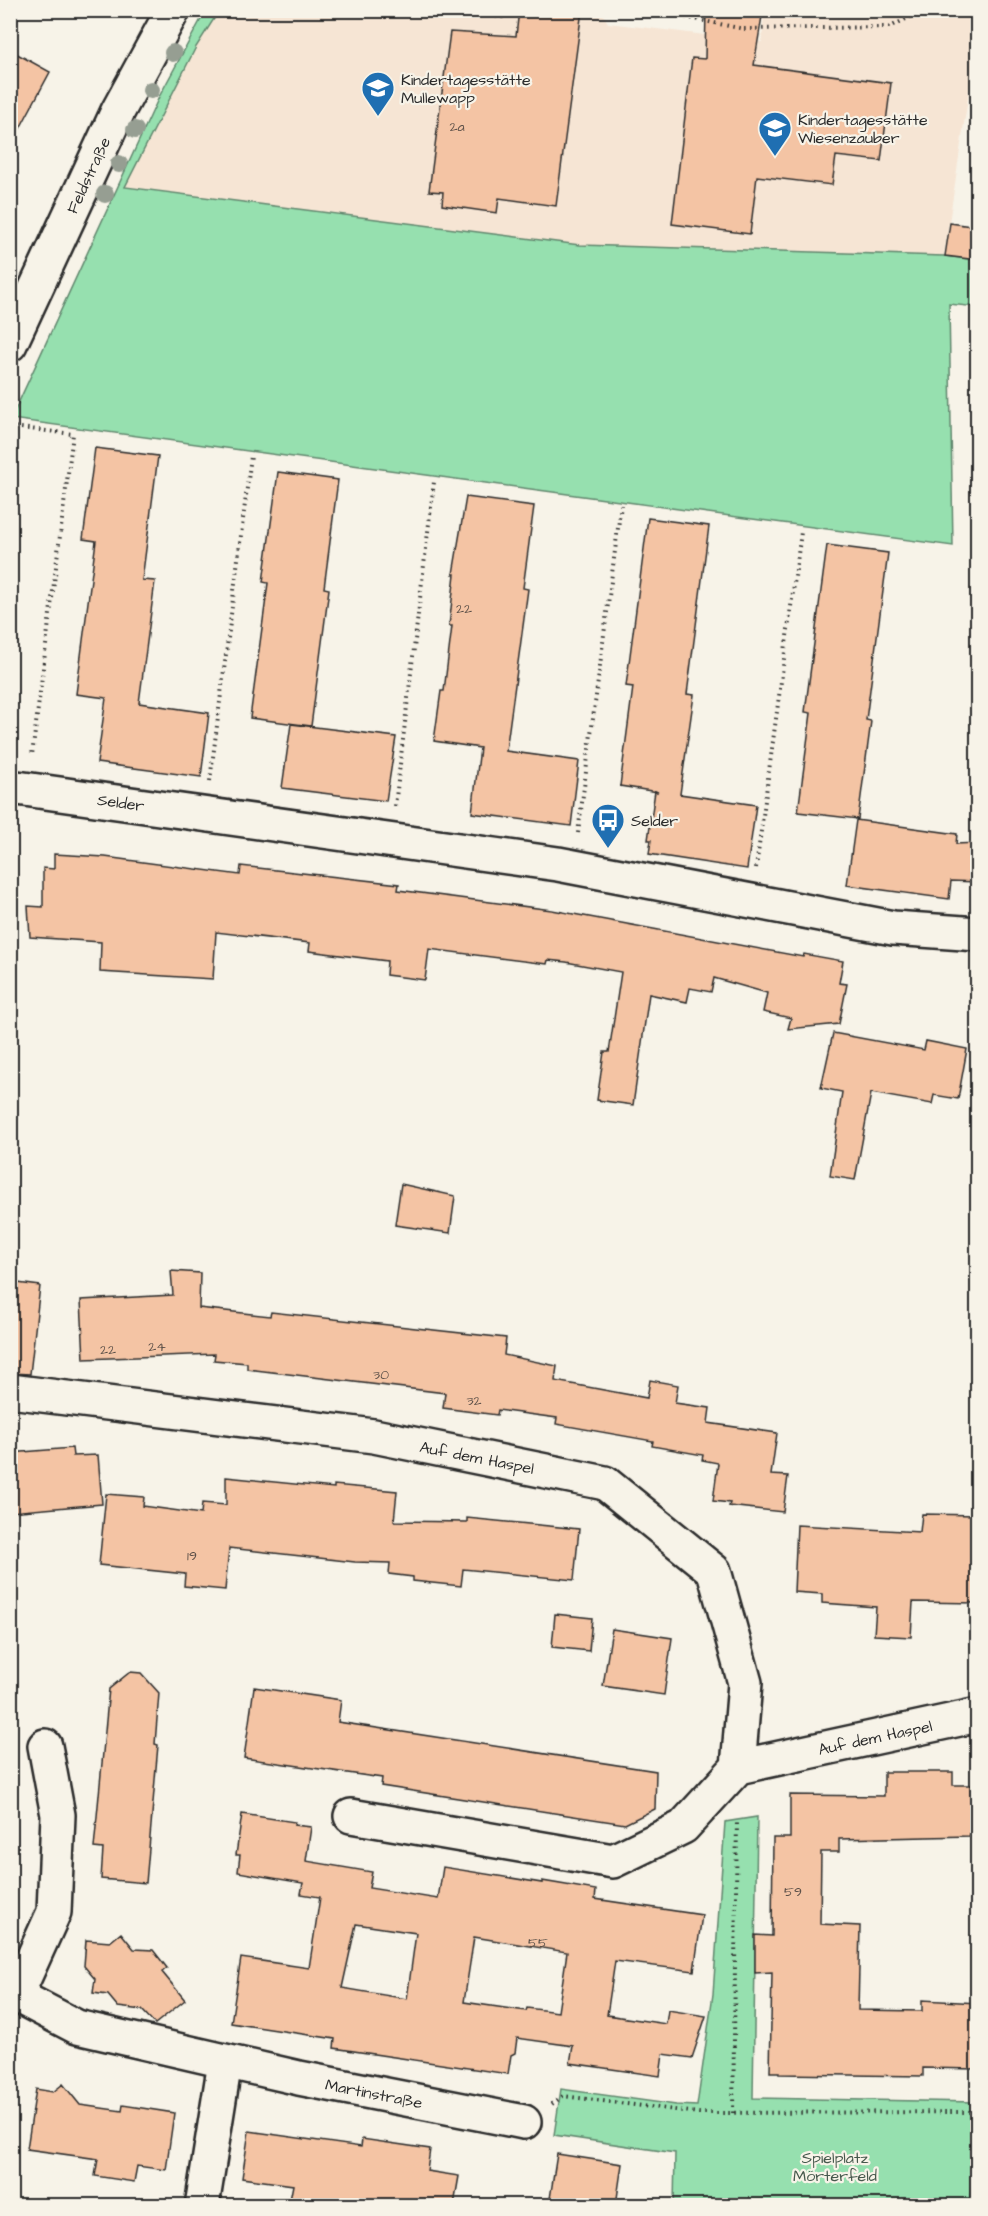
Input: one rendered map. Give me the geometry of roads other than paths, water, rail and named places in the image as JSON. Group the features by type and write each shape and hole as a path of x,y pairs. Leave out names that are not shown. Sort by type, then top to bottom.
{"street":[{"name":"Feldstraße","path":"10,344 118,111 173,10"},
{"name":"Selder","path":"19,788 574,866 893,928 978,934"},
{"name":"Auf dem Haspel","path":"10,1391 374,1436 605,1483 714,1571 745,1683 738,1767 978,1715"},
{"name":"Martinstraße","path":"45,1746 58,1815 54,1912 13,1994 77,2027 225,2062 524,2122"},
{"path":"351,1816 613,1861 683,1827 738,1767"},
{"path":"202,2205 225,2062"}],"place":[{"name":"Kindertagesstätte Mullewapp","path":"378,117"},
{"name":"Kindertagesstätte Wiesenzauber","path":"775,157"},
{"name":"Selder","path":"608,849"}],"park label":[{"name":"Spielplatz Mörterfeld","path":"835,2166"}]}
